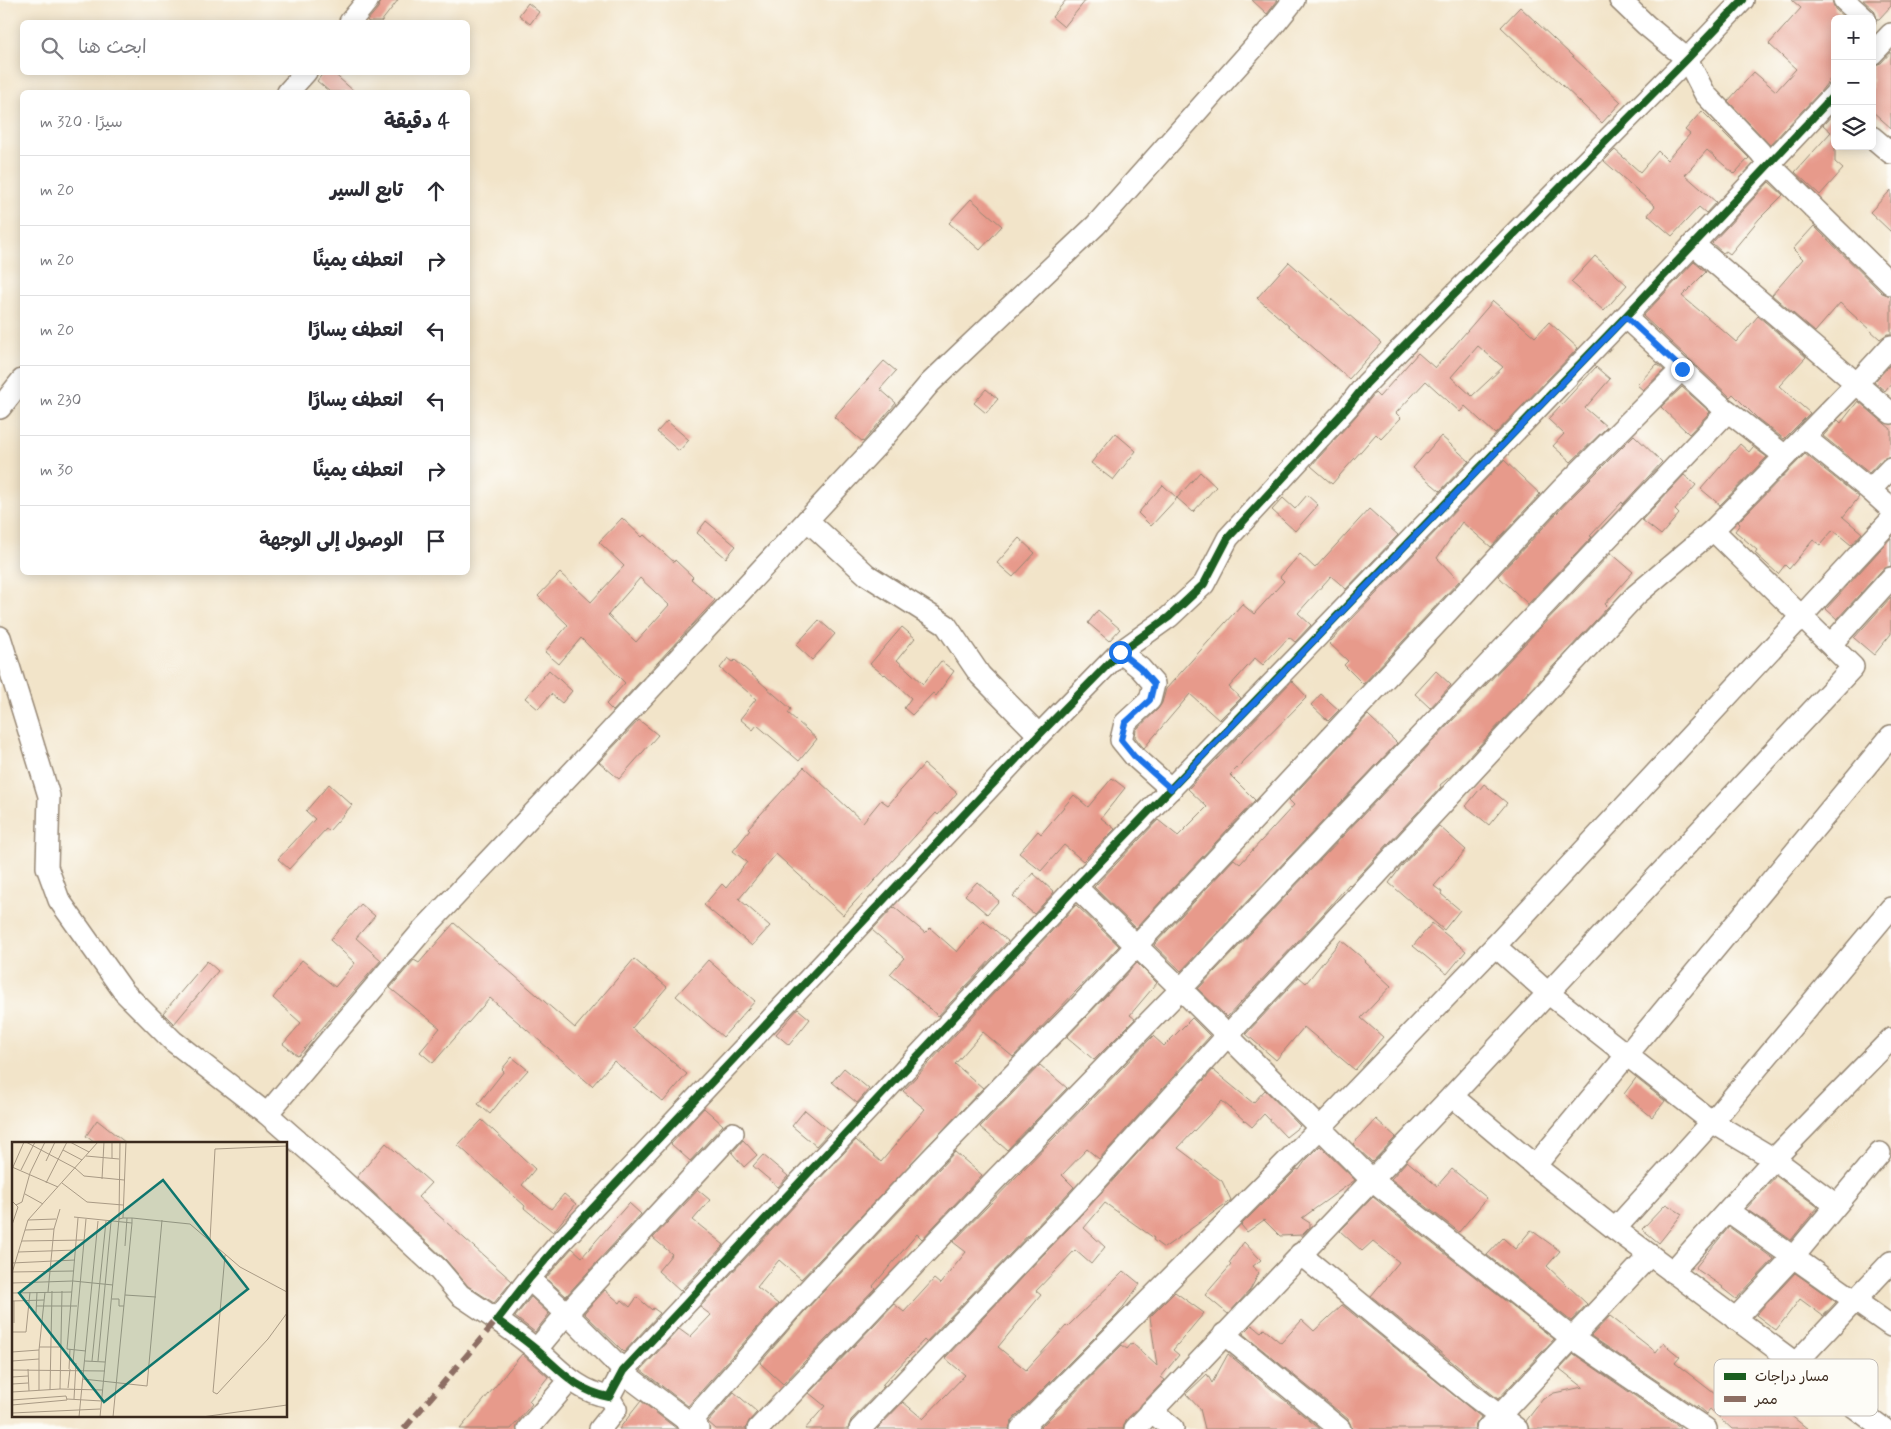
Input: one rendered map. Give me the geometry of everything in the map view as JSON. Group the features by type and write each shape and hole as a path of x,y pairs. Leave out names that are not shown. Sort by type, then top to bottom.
{"street":[{"path":"352,20 368,0"},
{"path":"267,1114 422,931 880,442 930,383 1096,225 1274,26 1294,0"},
{"path":"1620,0 1646,25 1687,59 1705,94 1769,164 1891,284"},
{"path":"497,1320 529,1280 639,1160 1039,735 1120,652 1169,617 1204,584 1228,538 1347,408 1366,384 1743,0"},
{"path":"1844,0 1861,15"},
{"path":"1876,46 1883,33"},
{"path":"290,90 303,75"},
{"path":"609,1397 623,1371 1076,887 1626,317 1769,164 1831,102"},
{"path":"1876,140 1891,153"},
{"path":"1693,244 1891,413"},
{"path":"1626,317 1728,411 1785,456"},
{"path":"860,1429 1077,1202 1227,1036 1636,595 1713,530 1891,346"},
{"path":"529,1280 642,1389 694,1426 807,1290 1078,1008 1562,489 1682,369"},
{"path":"0,408 20,383"},
{"path":"758,1429 984,1191 1181,989 1728,411"},
{"path":"1804,437 1891,509"},
{"path":"1870,490 1891,468"},
{"path":"807,520 867,575 946,625 980,675 1039,735"},
{"path":"1021,1429 1319,1129 1496,946 1891,520"},
{"path":"1135,1429 1452,1096 1853,667 1832,644 1802,618 1713,530"},
{"path":"1832,644 1891,578"},
{"path":"0,637 49,796 48,867 59,900 124,992 173,1041 267,1114 333,1172 438,1269 460,1295 536,1350 570,1380 592,1394 609,1397 616,1409 600,1429"},
{"path":"1120,652 1140,668 1154,684 1150,700 1125,723 1121,740 1134,756 1171,789"},
{"path":"1535,1166 1891,736"},
{"path":"1076,887 1371,1179 1572,1338 1706,1429"},
{"path":"1615,1229 1712,1122 1891,908"},
{"path":"1496,946 1548,993 1712,1122 1774,1159 1836,1205"},
{"path":"1672,1272 1774,1159 1891,1039"},
{"path":"1452,1096 1535,1166 1615,1229 1788,1359"},
{"path":"536,1350 566,1314 733,1133"},
{"path":"1736,1319 1794,1256 1880,1153"},
{"path":"1728,1211 1891,1326"},
{"path":"1300,1254 1493,1423 1517,1429"},
{"path":"1493,1423 1650,1255"},
{"path":"1800,1359 1891,1262"},
{"path":"1224,1334 1340,1429"},
{"path":"528,1429 570,1380"},
{"path":"1151,1411 1173,1429"},
{"path":"1866,1416 1884,1429"}],"building":[{"path":"380,0 398,0 383,20 368,20 378,8"},
{"path":"1066,0 1086,0 1064,27 1052,17"},
{"path":"1252,0 1278,0 1267,14"},
{"path":"1792,0 1832,0 1835,9 1842,15 1831,15 1831,78 1770,145 1728,101 1754,72 1776,91 1796,69 1769,44 1801,8"},
{"path":"1863,0 1891,0 1891,6 1879,19 1877,19 1874,10"},
{"path":"528,3 539,12 530,24 519,15"},
{"path":"1520,7 1621,102 1602,123 1501,27"},
{"path":"1891,52 1891,128 1876,115 1876,65 1881,63"},
{"path":"322,75 335,75 353,90 328,90 317,81"},
{"path":"1702,111 1749,158 1734,174 1707,150 1685,175 1716,202 1706,213 1699,207 1672,236 1648,215 1655,206 1604,161 1615,150 1640,172 1658,151 1667,160 1690,134 1685,130"},
{"path":"1831,116 1831,132 1823,125"},
{"path":"1831,132 1831,150 1835,150 1835,162 1843,169 1820,195 1795,172"},
{"path":"1769,182 1783,195 1759,219 1730,254 1726,251 1723,253 1712,243"},
{"path":"1891,190 1891,232 1870,212"},
{"path":"971,199 1002,226 980,250 949,223"},
{"path":"1814,226 1882,293 1891,296 1891,334 1887,334 1880,339 1840,303 1815,332 1772,295 1803,259 1793,249"},
{"path":"1595,256 1627,285 1604,311 1571,282"},
{"path":"1289,262 1381,343 1349,379 1257,298"},
{"path":"1694,262 1706,272 1682,296 1736,342 1758,316 1806,357 1779,386 1810,413 1784,439 1758,419 1733,394 1730,397 1643,316"},
{"path":"1493,301 1535,337 1549,322 1578,348 1495,434 1465,406 1460,412 1426,381 1396,413 1401,418 1381,439 1376,434 1332,484 1311,466 1375,393 1379,397 1418,353 1435,368","holes":["1478,346 1503,367 1472,396 1451,377"]},
{"path":"884,361 896,371 880,389 896,403 863,442 834,417"},
{"path":"1657,364 1664,370 1643,390 1637,385"},
{"path":"1891,364 1891,383 1885,391 1874,382"},
{"path":"1596,367 1610,379 1585,408 1607,427 1571,462 1553,446 1564,434 1548,419"},
{"path":"1682,387 1710,412 1689,434 1661,407"},
{"path":"986,389 998,399 986,413 974,403"},
{"path":"1858,401 1891,429 1891,456 1882,459 1869,473 1823,436 1838,420 1841,423"},
{"path":"667,421 689,440 679,451 657,432"},
{"path":"1115,433 1136,451 1113,480 1091,463"},
{"path":"1634,435 1662,462 1623,504 1622,502 1590,536 1592,537 1528,604 1498,576 1571,498"},
{"path":"1441,436 1469,461 1440,491 1413,468"},
{"path":"1740,444 1749,452 1753,447 1767,457 1720,505 1701,489"},
{"path":"1805,454 1859,497 1843,517 1862,533 1851,545 1833,530 1820,545 1813,540 1789,569 1785,565 1778,574 1755,553 1757,550 1735,531 1740,524 1738,522"},
{"path":"1504,460 1540,494 1491,547 1462,522 1437,558 1459,581 1363,684 1344,665 1348,661 1329,643"},
{"path":"1200,472 1216,487 1193,512 1177,498"},
{"path":"1684,475 1696,485 1675,510 1679,514 1661,535 1642,520"},
{"path":"1163,485 1177,498 1151,526 1138,513"},
{"path":"1307,495 1318,505 1295,531 1272,510 1283,498 1295,509"},
{"path":"1369,509 1398,535 1346,589 1331,576 1298,613 1311,625 1295,642 1289,637 1263,665 1255,658 1229,687 1241,698 1219,720 1190,694 1144,748 1135,737 1136,730 1158,709 1166,689 1242,604 1254,614 1284,581 1280,577 1300,554 1315,568"},
{"path":"622,518 642,537 644,535 674,562 675,560 693,577 691,579 715,600 613,711 606,704 625,683 581,638 559,664 545,652 568,625 538,596 560,573 591,602 624,566 599,542","holes":["640,578 669,605 636,642 608,615"]},
{"path":"706,521 736,546 726,558 697,533"},
{"path":"1019,538 1035,553 1013,577 997,563"},
{"path":"1891,538 1891,566 1882,570 1837,619 1826,609"},
{"path":"1611,553 1633,572 1605,604 1608,607 1452,775 1440,785 1441,787 1227,1017 1198,989"},
{"path":"1891,597 1891,634 1874,655 1854,638"},
{"path":"1098,610 1120,629 1109,641 1088,623"},
{"path":"819,620 835,634 812,660 796,645"},
{"path":"902,627 915,638 897,660 923,684 941,661 954,671 936,696 933,693 912,715 904,708 911,698 885,674 870,664"},
{"path":"728,658 733,662 735,660 791,709 788,713 817,739 799,761 757,725 753,730 740,719 756,699 720,668"},
{"path":"549,670 572,691 562,703 551,694 538,709 525,698"},
{"path":"1436,671 1451,685 1430,708 1415,694"},
{"path":"1292,681 1307,697 1230,775 1255,800 1136,928 1094,887 1158,820 1178,836 1207,807 1188,789"},
{"path":"1321,694 1339,710 1328,721 1311,705"},
{"path":"1368,715 1397,743 1181,971 1154,945 1234,859 1240,864 1294,805 1289,800"},
{"path":"639,720 658,735 619,779 599,762"},
{"path":"924,764 957,793 938,815 936,813 843,915 776,854 739,899 770,926 752,946 704,905 722,884 726,888 747,862 733,851 750,830 748,828 804,767 863,822 881,800 888,805"},
{"path":"1112,778 1125,788 1101,818 1115,829 1083,861 1064,845 1041,871 1019,853 1038,831 1041,834 1074,795 1088,807"},
{"path":"329,784 352,805 329,831 326,829 289,869 278,859 315,819 306,811"},
{"path":"1484,784 1507,803 1489,825 1466,806"},
{"path":"1439,826 1466,850 1434,886 1460,910 1444,930 1389,883 1401,867"},
{"path":"1033,873 1054,892 1034,914 1013,896"},
{"path":"977,882 999,901 987,914 965,895"},
{"path":"361,904 375,916 356,938 381,960 298,1056 283,1044 301,1023 273,998 302,960 335,987 355,963 330,940"},
{"path":"1076,905 1119,946 1013,1057 983,1032 955,1064 983,1088 801,1279 779,1260 757,1287 778,1304 688,1406 641,1370 679,1329 690,1337 711,1315 700,1307 856,1140 881,1162 925,1109 903,1091"},
{"path":"894,907 925,933 930,928 957,952 983,920 1008,941 938,1016 890,974 904,958 872,930"},
{"path":"454,923 575,1028 634,959 667,987 632,1028 687,1074 663,1102 614,1061 592,1086 490,998 433,1063 420,1052 440,1028 390,988 414,960 419,963"},
{"path":"1432,923 1466,951 1447,974 1413,946"},
{"path":"1341,940 1391,986 1361,1018 1383,1037 1355,1070 1304,1027 1276,1060 1246,1034 1299,977 1306,983"},
{"path":"708,960 755,1001 723,1037 676,996"},
{"path":"207,961 218,971 174,1024 163,1013"},
{"path":"1137,963 1157,983 1130,1015 1135,1019 1094,1060 1067,1037"},
{"path":"798,1009 810,1019 789,1045 776,1034"},
{"path":"1192,1018 1210,1036 1099,1159 1087,1149 1062,1175 1074,1187 926,1342 924,1340 851,1420 848,1429 805,1429 825,1406 809,1393 894,1304 904,1312 934,1279 940,1284 966,1252 953,1242 1153,1036 1164,1046"},
{"path":"512,1057 528,1070 516,1081 490,1114 478,1104 504,1071 502,1069"},
{"path":"1040,1065 1067,1088 1007,1150 980,1127"},
{"path":"844,1068 869,1089 857,1103 832,1082"},
{"path":"1213,1070 1253,1103 1265,1090 1300,1126 1286,1137 1264,1114 1252,1127 1222,1101 1178,1148 1222,1181 1231,1200 1164,1248 1153,1240 1154,1238 1105,1203 1084,1228 1105,1247 1091,1264 1075,1250 1036,1291 1041,1295 998,1347 1026,1370 1066,1326 1124,1271 1140,1284 1118,1314 1012,1420 1009,1429 877,1429 903,1402 923,1419 965,1375 945,1358 1086,1210"},
{"path":"1636,1078 1665,1101 1652,1117 1624,1094"},
{"path":"704,1108 723,1125 690,1161 671,1144"},
{"path":"805,1110 830,1131 816,1146 792,1126"},
{"path":"1376,1119 1396,1137 1372,1162 1353,1144"},
{"path":"97,1120 125,1142 94,1142 86,1136"},
{"path":"482,1120 535,1169 522,1185 551,1209 564,1194 576,1204 553,1232 524,1208 525,1206 458,1145"},
{"path":"743,1140 757,1155 744,1167 732,1153"},
{"path":"386,1143 431,1183 418,1197 512,1281 494,1303 468,1286 446,1260 357,1177"},
{"path":"1320,1146 1355,1180 1302,1218 1310,1223 1310,1227 1302,1235 1280,1236 1264,1220 1247,1232 1241,1225 1297,1169 1299,1170"},
{"path":"955,1152 982,1175 922,1239 917,1234 873,1286 875,1288 783,1384 760,1363 803,1313"},
{"path":"763,1155 788,1176 778,1187 753,1166"},
{"path":"1407,1161 1437,1186 1452,1169 1487,1198 1459,1232 1391,1179"},
{"path":"1776,1176 1818,1207 1791,1240 1746,1209"},
{"path":"698,1190 710,1200 693,1220 724,1245 680,1291 658,1271 672,1254 653,1238"},
{"path":"1373,1197 1554,1339 1498,1399 1371,1296 1399,1262 1373,1241 1362,1251 1340,1231"},
{"path":"629,1203 641,1214 566,1296 546,1278 572,1248 582,1257"},
{"path":"1666,1204 1682,1214 1659,1243 1642,1229"},
{"path":"1729,1227 1774,1259 1736,1299 1723,1287 1695,1268"},
{"path":"1531,1230 1560,1251 1547,1266 1587,1304 1571,1321 1487,1255 1503,1238 1515,1249"},
{"path":"1244,1242 1261,1260 1253,1266 1259,1273 1250,1290 1228,1314 1205,1295 1231,1265 1229,1263"},
{"path":"1795,1273 1836,1302 1823,1316 1800,1299 1776,1330 1756,1315"},
{"path":"605,1290 620,1303 622,1300 630,1307 637,1297 652,1310 653,1308 660,1313 624,1352 584,1313"},
{"path":"1175,1292 1204,1313 1173,1350 1179,1355 1161,1377 1165,1380 1126,1420 1123,1429 1039,1429 1122,1345 1127,1349 1132,1343 1157,1366 1150,1317"},
{"path":"531,1297 549,1314 535,1332 515,1317"},
{"path":"1342,1305 1481,1417 1475,1429 1352,1429 1348,1419 1243,1334 1252,1325 1261,1332 1264,1329 1281,1343 1302,1320 1314,1331"},
{"path":"1610,1316 1656,1352 1663,1343 1680,1357 1675,1363 1714,1393 1714,1413 1710,1409 1706,1414 1697,1406 1591,1336"},
{"path":"522,1354 548,1377 529,1401 532,1404 511,1429 460,1429"},
{"path":"1228,1354 1320,1429 1205,1429 1200,1409 1186,1394 1207,1374 1212,1383"},
{"path":"1574,1354 1680,1427 1679,1429 1529,1429 1526,1421 1543,1399 1554,1393 1583,1387 1560,1369"},
{"path":"734,1392 757,1412 749,1421 746,1429 716,1429 708,1422"},
{"path":"641,1401 677,1429 619,1429"},
{"path":"1718,1416 1791,1416 1808,1429 1732,1429"}],"marked path":[{"path":"404,1429 497,1320"}],"cycle path":[{"path":"1743,0 1366,384 1347,408 1228,538 1204,584 1169,617 1120,652 1039,735 559,1244 497,1320 538,1351 570,1379 588,1390 609,1397 623,1371 1076,887 1625,317 1831,98"}],"route":[{"path":"1120,652 1140,668 1154,684 1150,700 1125,723 1121,740 1134,756 1171,789 1626,317 1682,369"}]}
